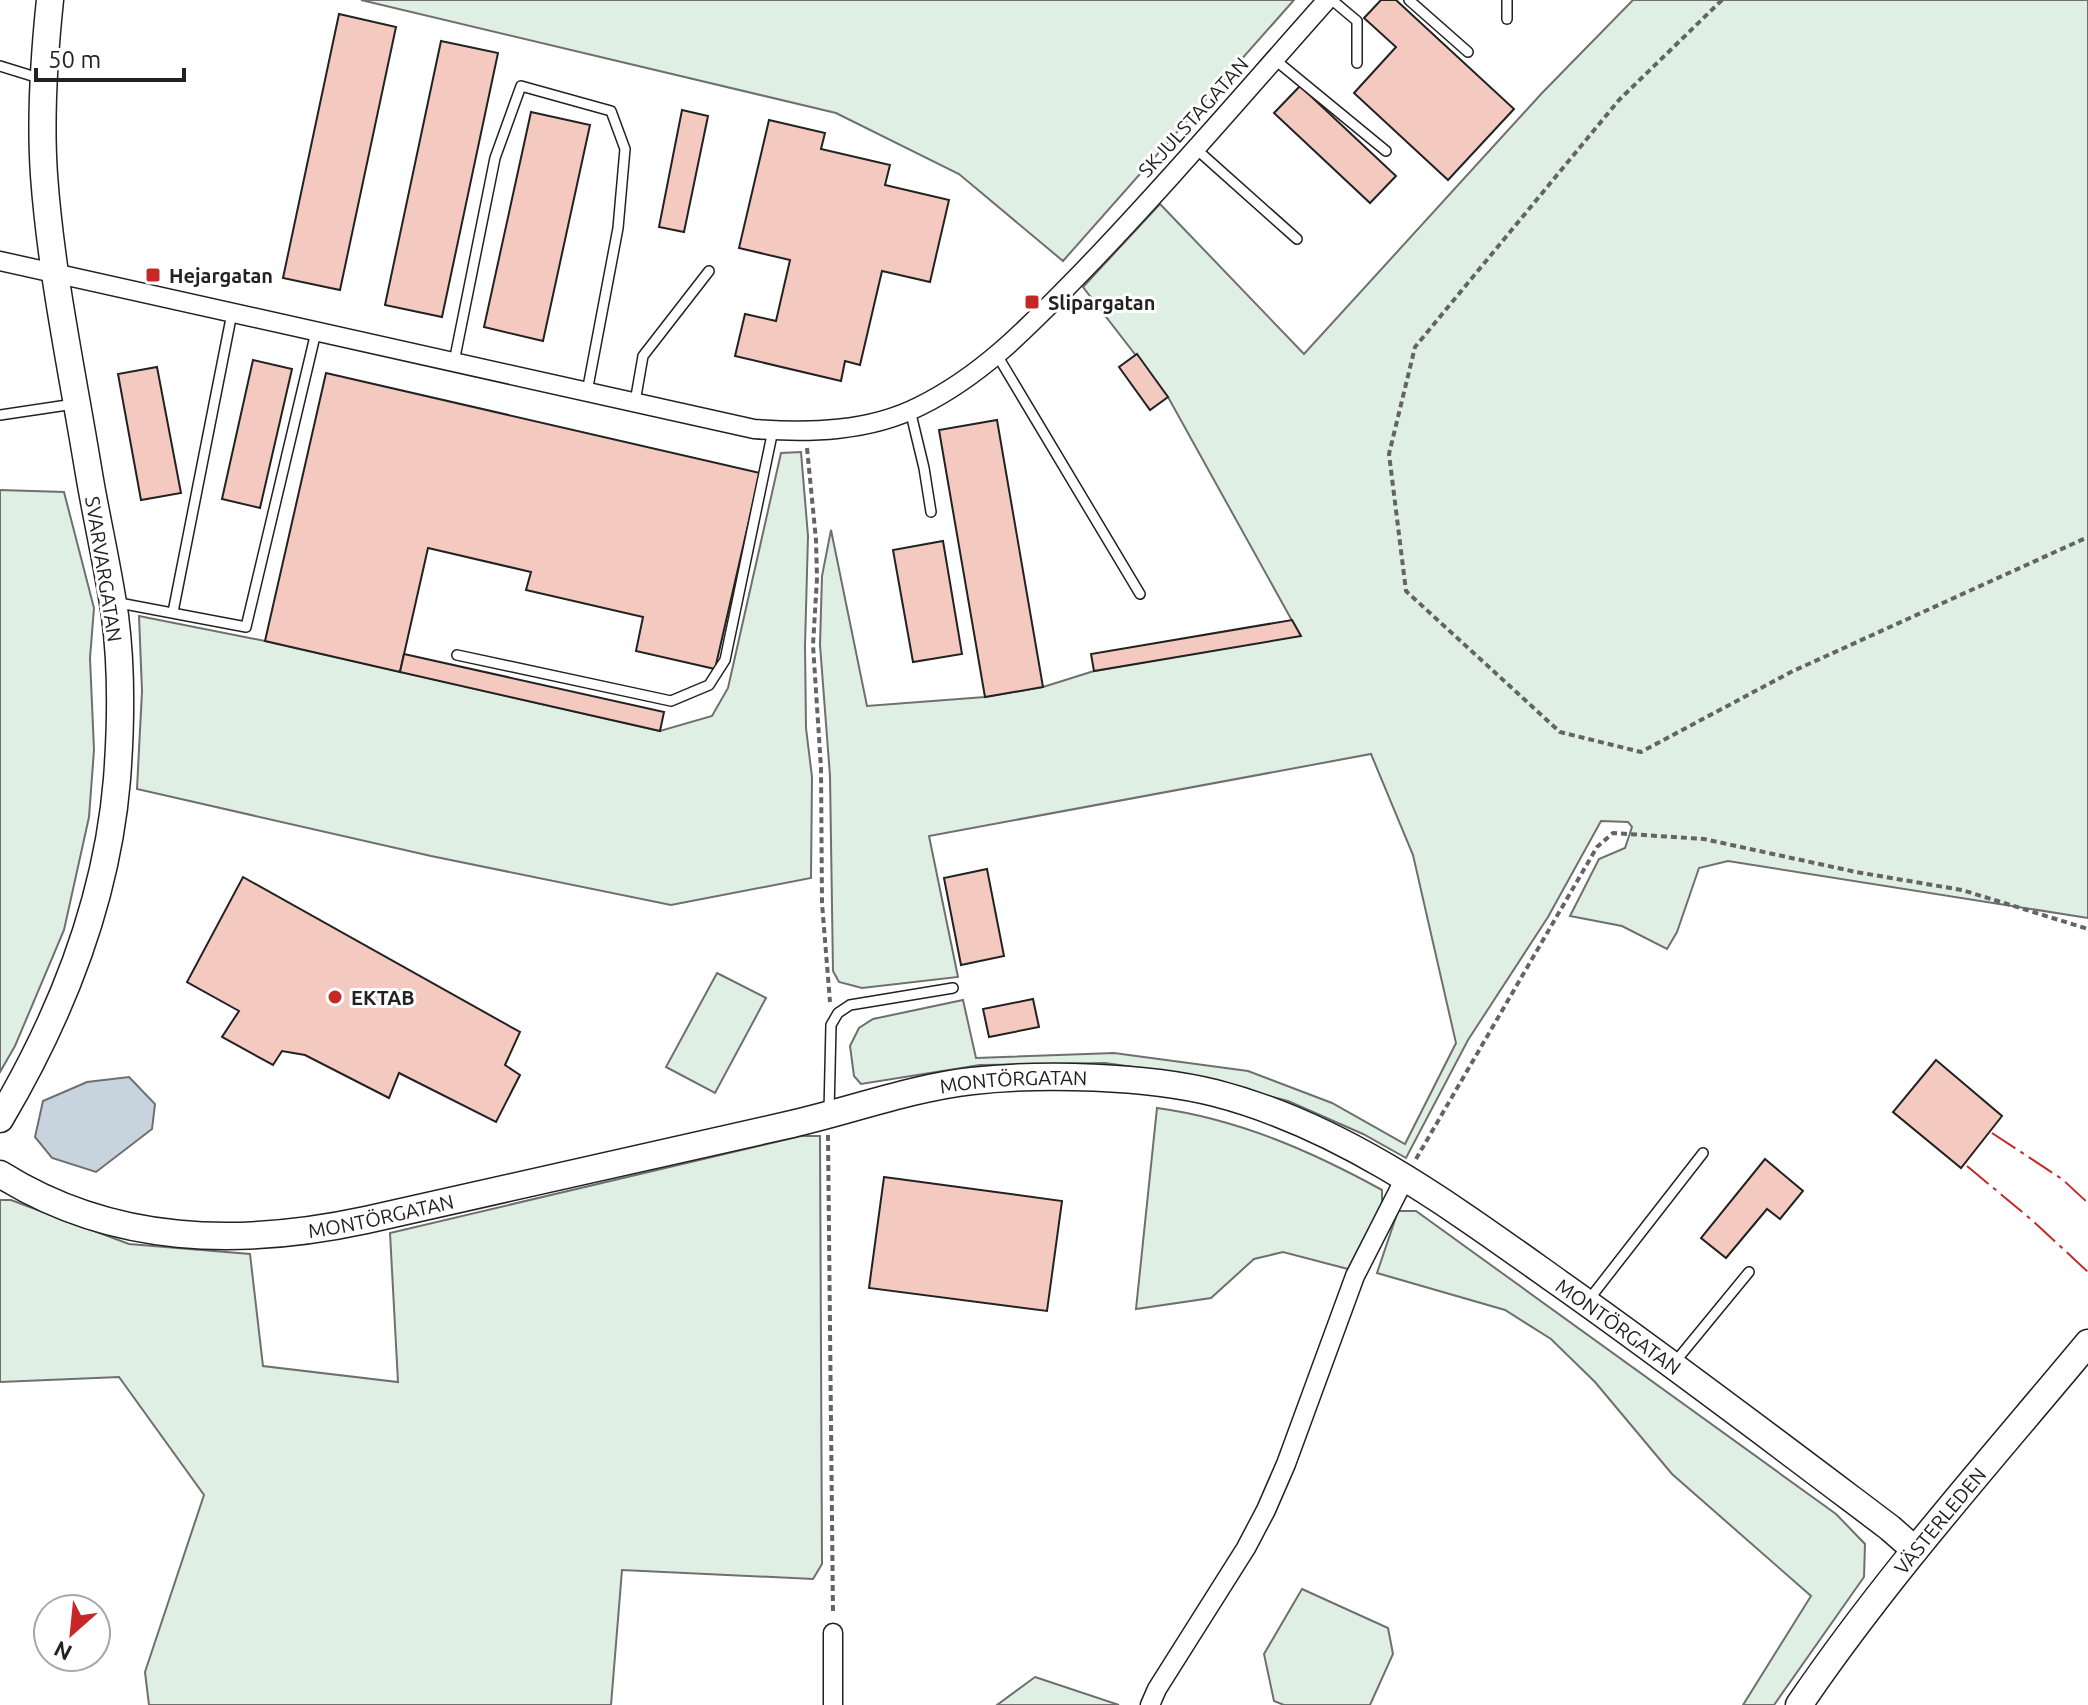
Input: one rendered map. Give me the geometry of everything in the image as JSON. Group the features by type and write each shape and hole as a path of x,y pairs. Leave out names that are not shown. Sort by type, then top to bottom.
{"street":[{"name":"SVARVARGATAN","path":"0,1119 17,1090 69,979 84,938 105,856 117,781 119,738 118,660 112,602 56,274 44,175 50,0"},
{"name":"SKJULSTAGATAN","path":"997,355 1091,262 1329,0"},
{"path":"0,261 754,429 805,432 868,424 910,410 962,382 997,355"},
{"name":"MONTÖRGATAN","path":"0,1174 78,1210 149,1230 235,1238 272,1236 366,1220 829,1115 926,1088 1022,1077 1157,1083 1214,1093 1280,1114 1345,1143 1405,1178 1673,1364 1915,1550"},
{"path":"1150,1705 1266,1510 1355,1276 1405,1178"},
{"name":"VÄSTERLEDEN","path":"1799,1705 1915,1550 2088,1343"},
{"path":"833,1633 833,1705"}],"lane":[{"path":"1329,0 1357,21 1357,63"},
{"path":"1409,0 1468,52"},
{"path":"1507,0 1507,19"},
{"path":"1274,59 1386,151"},
{"path":"0,66 45,80"},
{"path":"454,362 495,158 521,86 611,111 625,149 618,228 587,392"},
{"path":"1195,148 1297,239"},
{"path":"635,402 643,356 709,271"},
{"path":"173,612 232,313"},
{"path":"112,602 246,627 316,332"},
{"path":"997,355 1140,594"},
{"path":"0,415 77,403"},
{"path":"910,410 931,512"},
{"path":"457,655 671,701 709,685 725,660 773,430"},
{"path":"829,1115 831,1025 838,1013 850,1005 953,988"},
{"path":"1587,1303 1703,1153"},
{"path":"1673,1364 1749,1272"}],"path":[{"path":"1722,0 1619,100 1415,347 1389,454 1406,591 1560,732 1641,752 1791,672 2088,537"},
{"path":"805,432 816,540 813,645 821,768 822,903 831,1025"},
{"path":"1405,1178 1597,847 1613,833 1704,839 1856,872 1962,890 2088,929"},
{"path":"829,1115 833,1633"}],"green space":[{"path":"361,0 1294,0 1063,261 959,174 836,113"},
{"path":"1633,0 2088,0 2088,918 1728,861 1699,868 1677,932 1667,949 1622,926 1570,916 1599,859 1625,848 1632,827 1628,822 1601,821 1548,917 1468,1040 1406,1158 1363,1134 1288,1101 1191,1075 1105,1063 980,1065 861,1084 854,1076 850,1046 859,1028 873,1019 963,1000 976,1058 1114,1053 1248,1071 1332,1103 1405,1144 1456,1043 1413,855 1371,754 929,836 958,977 862,988 839,982 833,971 830,776 820,645 822,576 831,530 867,706 985,697 1043,687 1094,671 1300,635 1168,397 1083,287 1160,204 1304,354 1542,93"},
{"path":"801,452 808,536 805,646 806,728 812,777 811,878 671,905 431,856 137,789 142,691 139,616 265,641 660,731 712,716 728,688 781,453"},
{"path":"0,490 64,492 94,608 90,658 94,750 89,817 64,930 15,1046 0,1072"},
{"path":"717,973 766,998 715,1093 666,1067"},
{"path":"1157,1108 1216,1120 1273,1138 1382,1190 1382,1205 1348,1269 1283,1252 1254,1259 1211,1298 1136,1309"},
{"path":"801,1136 820,1136 822,1564 813,1579 622,1570 611,1705 149,1705 145,1672 204,1495 119,1377 0,1382 0,1200 11,1200 129,1244 250,1254 263,1366 398,1382 390,1233"},
{"path":"1398,1211 1416,1211 1836,1514 1865,1544 1864,1577 1774,1705 1743,1705 1811,1596 1672,1474 1595,1382 1551,1339 1505,1310 1377,1273"},
{"path":"1302,1589 1388,1628 1393,1654 1370,1705 1284,1705 1274,1701 1264,1654"},
{"path":"1035,1677 1119,1705 997,1705"}],"shaded area":[{"path":"129,1077 155,1104 152,1129 96,1172 52,1158 35,1137 43,1101 87,1082"}],"building":[{"path":"1381,0 1396,0 1514,109 1448,180 1354,93 1396,47 1364,18"},
{"path":"339,14 396,27 340,290 283,278"},
{"path":"441,41 498,53 442,317 385,305"},
{"path":"1300,86 1396,176 1370,203 1274,113"},
{"path":"682,110 708,116 684,232 659,227"},
{"path":"531,112 590,125 543,341 484,327"},
{"path":"769,120 825,133 821,149 890,165 885,185 949,200 930,282 882,271 860,365 845,361 841,381 735,356 745,314 776,321 790,260 739,248"},
{"path":"1137,354 1168,397 1150,410 1119,367"},
{"path":"253,360 292,369 260,508 222,499"},
{"path":"157,367 181,493 141,500 118,374"},
{"path":"326,373 760,473 715,669 636,651 643,617 526,590 531,572 428,548 400,672 265,641"},
{"path":"997,420 1043,687 985,697 939,430"},
{"path":"943,541 962,654 913,662 893,550"},
{"path":"1292,620 1301,636 1094,671 1091,654"},
{"path":"404,654 664,712 660,731 400,672"},
{"path":"987,869 1004,956 961,965 944,878"},
{"name":"EKTAB","path":"243,877 520,1032 505,1065 520,1075 496,1122 399,1073 389,1098 305,1055 282,1051 273,1065 222,1037 239,1011 187,982"},
{"path":"1033,999 1039,1027 989,1037 983,1009"},
{"path":"1936,1060 2002,1116 1961,1168 1893,1112"},
{"path":"1765,1159 1803,1191 1780,1219 1767,1209 1726,1258 1701,1238"},
{"path":"884,1177 1062,1201 1047,1311 869,1288"}],"power":[{"path":"1992,1133 2062,1179 2088,1203"},
{"path":"1967,1166 2088,1272"}],"place":[{"name":"Hejargatan","path":"153,275"},
{"name":"Slipargatan","path":"1032,302"},
{"name":"EKTAB","path":"335,997"}]}
